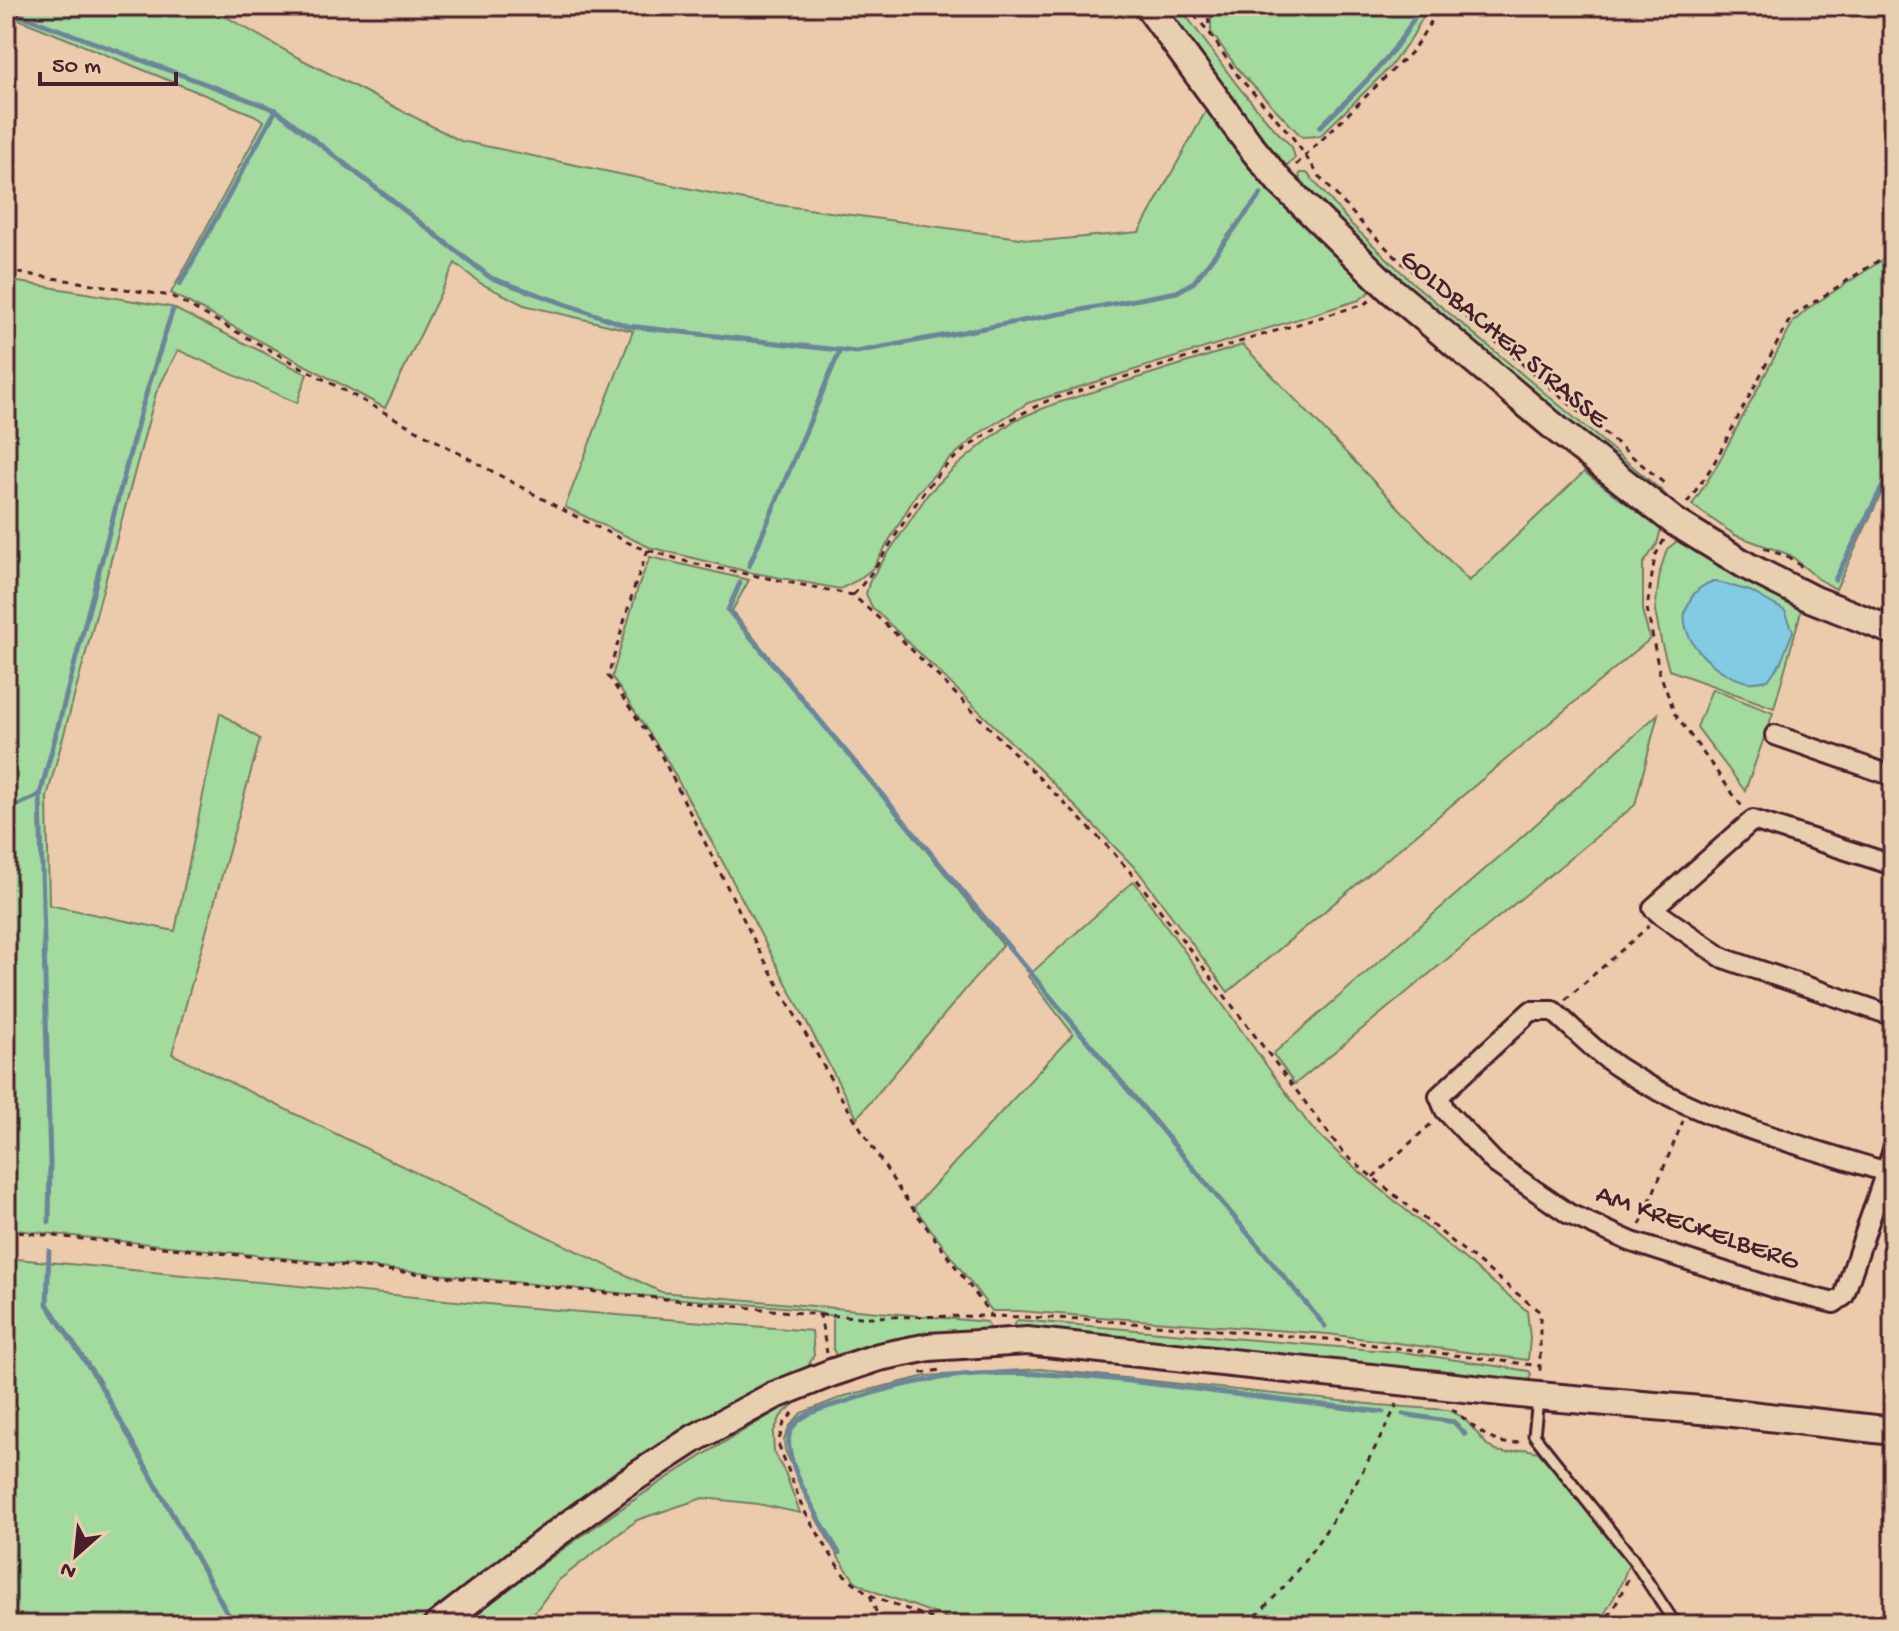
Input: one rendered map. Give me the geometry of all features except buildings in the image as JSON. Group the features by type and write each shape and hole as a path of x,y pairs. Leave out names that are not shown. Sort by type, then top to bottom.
{"main road":[{"name":"GOLDBACHER STRASSE","path":"1148,6 1280,182 1390,289 1559,431 1680,513 1747,566 1810,598 1893,631"},
{"path":"438,1625 612,1493 695,1438 773,1396 831,1373 879,1357 929,1347 1027,1341 1893,1431"}],"street":[{"path":"1775,735 1893,776"},
{"path":"1893,865 1753,820 1653,908 1723,958 1893,1016"},
{"path":"1445,1110 1439,1096 1531,1011 1553,1011 1616,1066 1689,1107 1886,1172 1893,1150"},
{"name":"AM KRECKELBERG","path":"1445,1110 1495,1163 1569,1214 1632,1242 1775,1288 1834,1303 1844,1296 1886,1172"}],"lane":[{"path":"1538,1396 1534,1435 1632,1558 1676,1625"}],"path":[{"path":"1186,6 1209,32 1238,76 1291,135 1320,177 1365,227 1401,262 1665,484"},
{"path":"1208,6 1209,32"},
{"path":"1280,182 1413,50 1441,6"},
{"path":"1753,820 1675,714 1659,671 1647,608 1655,556 1713,465 1791,317 1893,251"},
{"path":"6,271 171,296 565,511 648,550 691,563 853,595 919,656 1111,850 1138,881 1345,1155 1540,1312 1538,1396"},
{"path":"853,595 869,578 918,502 945,467 1011,418 1049,400 1364,304 1390,289"},
{"path":"1762,547 1790,558 1808,572"},
{"path":"648,550 608,676 658,749 761,954 839,1094 900,1191 993,1316 1008,1342"},
{"path":"1553,1011 1661,915"},
{"path":"1632,1242 1689,1107"},
{"path":"1373,1177 1445,1110"},
{"path":"6,1231 820,1315 1083,1319 1327,1339 1541,1366"},
{"path":"820,1315 831,1373"},
{"path":"922,1373 953,1368"},
{"path":"1247,1625 1282,1588 1342,1505 1375,1450 1400,1398"},
{"path":"1444,1404 1497,1443 1512,1445 1534,1435"},
{"path":"793,1413 784,1423 778,1443 803,1509 842,1573 870,1595 949,1625"},
{"path":"1600,1625 1627,1585 1632,1558"},
{"path":"870,1595 881,1625"}],"green space":[{"path":"6,6 207,6 297,57 461,141 749,201 1041,241 1139,232 1208,107 1367,281 1371,291 1359,300 1028,403 980,433 945,463 917,493 873,568 840,589 749,572 649,547 565,507 633,331 524,305 480,283 455,263 385,408 171,293 264,121 6,14"},
{"path":"1159,6 1179,6 1237,85 1292,147 1295,158 1285,167 1277,163"},
{"path":"1211,6 1429,6 1412,37 1389,68 1320,136 1302,137 1241,73 1211,32"},
{"path":"1300,173 1307,173 1351,224 1413,283 1662,491 1675,505 1674,510 1669,511 1345,234 1298,187"},
{"path":"1893,253 1893,469 1836,589 1817,578 1790,555 1735,535 1692,505 1716,467 1793,322 1810,307"},
{"path":"6,280 171,307 307,374 297,403 178,350 156,393 47,797 49,905 175,931 220,713 260,739 172,1054 661,1292 987,1322 992,1333 838,1359 833,1349 833,1316 796,1308 657,1297 6,1229"},
{"path":"1243,345 1469,581 1584,472 1661,529 1657,544 1643,564 1643,614 1650,639 1228,992 1138,871 1048,778 872,607 866,594 870,580 928,494 953,469 1015,420 1054,404"},
{"path":"1680,539 1731,572 1802,608 1774,708 1669,670 1655,611 1660,571 1667,549"},
{"path":"650,557 749,580 732,611 1003,945 857,1118 665,757 612,677"},
{"path":"1712,689 1773,713 1745,791 1697,727"},
{"path":"1658,714 1635,805 1295,1084 1273,1054"},
{"path":"1134,881 1310,1126 1341,1156 1527,1311 1530,1338 1528,1360 1328,1334 992,1311 914,1207 1073,1034 1028,976"},
{"path":"6,1258 520,1307 812,1331 814,1355 805,1372 656,1452 414,1625 6,1625"},
{"path":"1018,1320 1410,1353 1529,1371 1531,1374 1525,1381 1014,1329"},
{"path":"1041,1369 1448,1410 1463,1417 1496,1451 1507,1453 1525,1449 1538,1452 1592,1512 1629,1564 1615,1596 1596,1625 966,1625 873,1591 855,1581 817,1520 785,1450 784,1440 789,1427 801,1413 845,1396 926,1376"},
{"path":"800,1398 781,1416 773,1433 774,1452 800,1513 758,1504 703,1498 637,1520 559,1580 525,1625 462,1625 559,1552 648,1491"}],"water":[{"path":"1714,581 1750,591 1785,611 1793,631 1781,662 1768,680 1749,682 1726,674 1705,658 1689,636 1685,612 1690,600 1700,588"}],"waterway":[{"path":"1320,127 1388,56 1420,6"},
{"path":"6,10 276,110 491,278 628,326 856,352 1177,292 1194,282 1261,194"},
{"path":"180,284 276,110"},
{"path":"49,1222 40,795 142,407 173,309"},
{"path":"749,566 840,350"},
{"path":"1835,580 1893,466"},
{"path":"740,583 728,610 1325,1326"},
{"path":"6,810 40,795"},
{"path":"49,1251 47,1304 97,1379 234,1625"},
{"path":"839,1553 797,1476 791,1459 790,1432 799,1421 812,1413 891,1388 960,1375 1062,1375 1383,1412"},
{"path":"1403,1414 1454,1422 1465,1434"}]}
